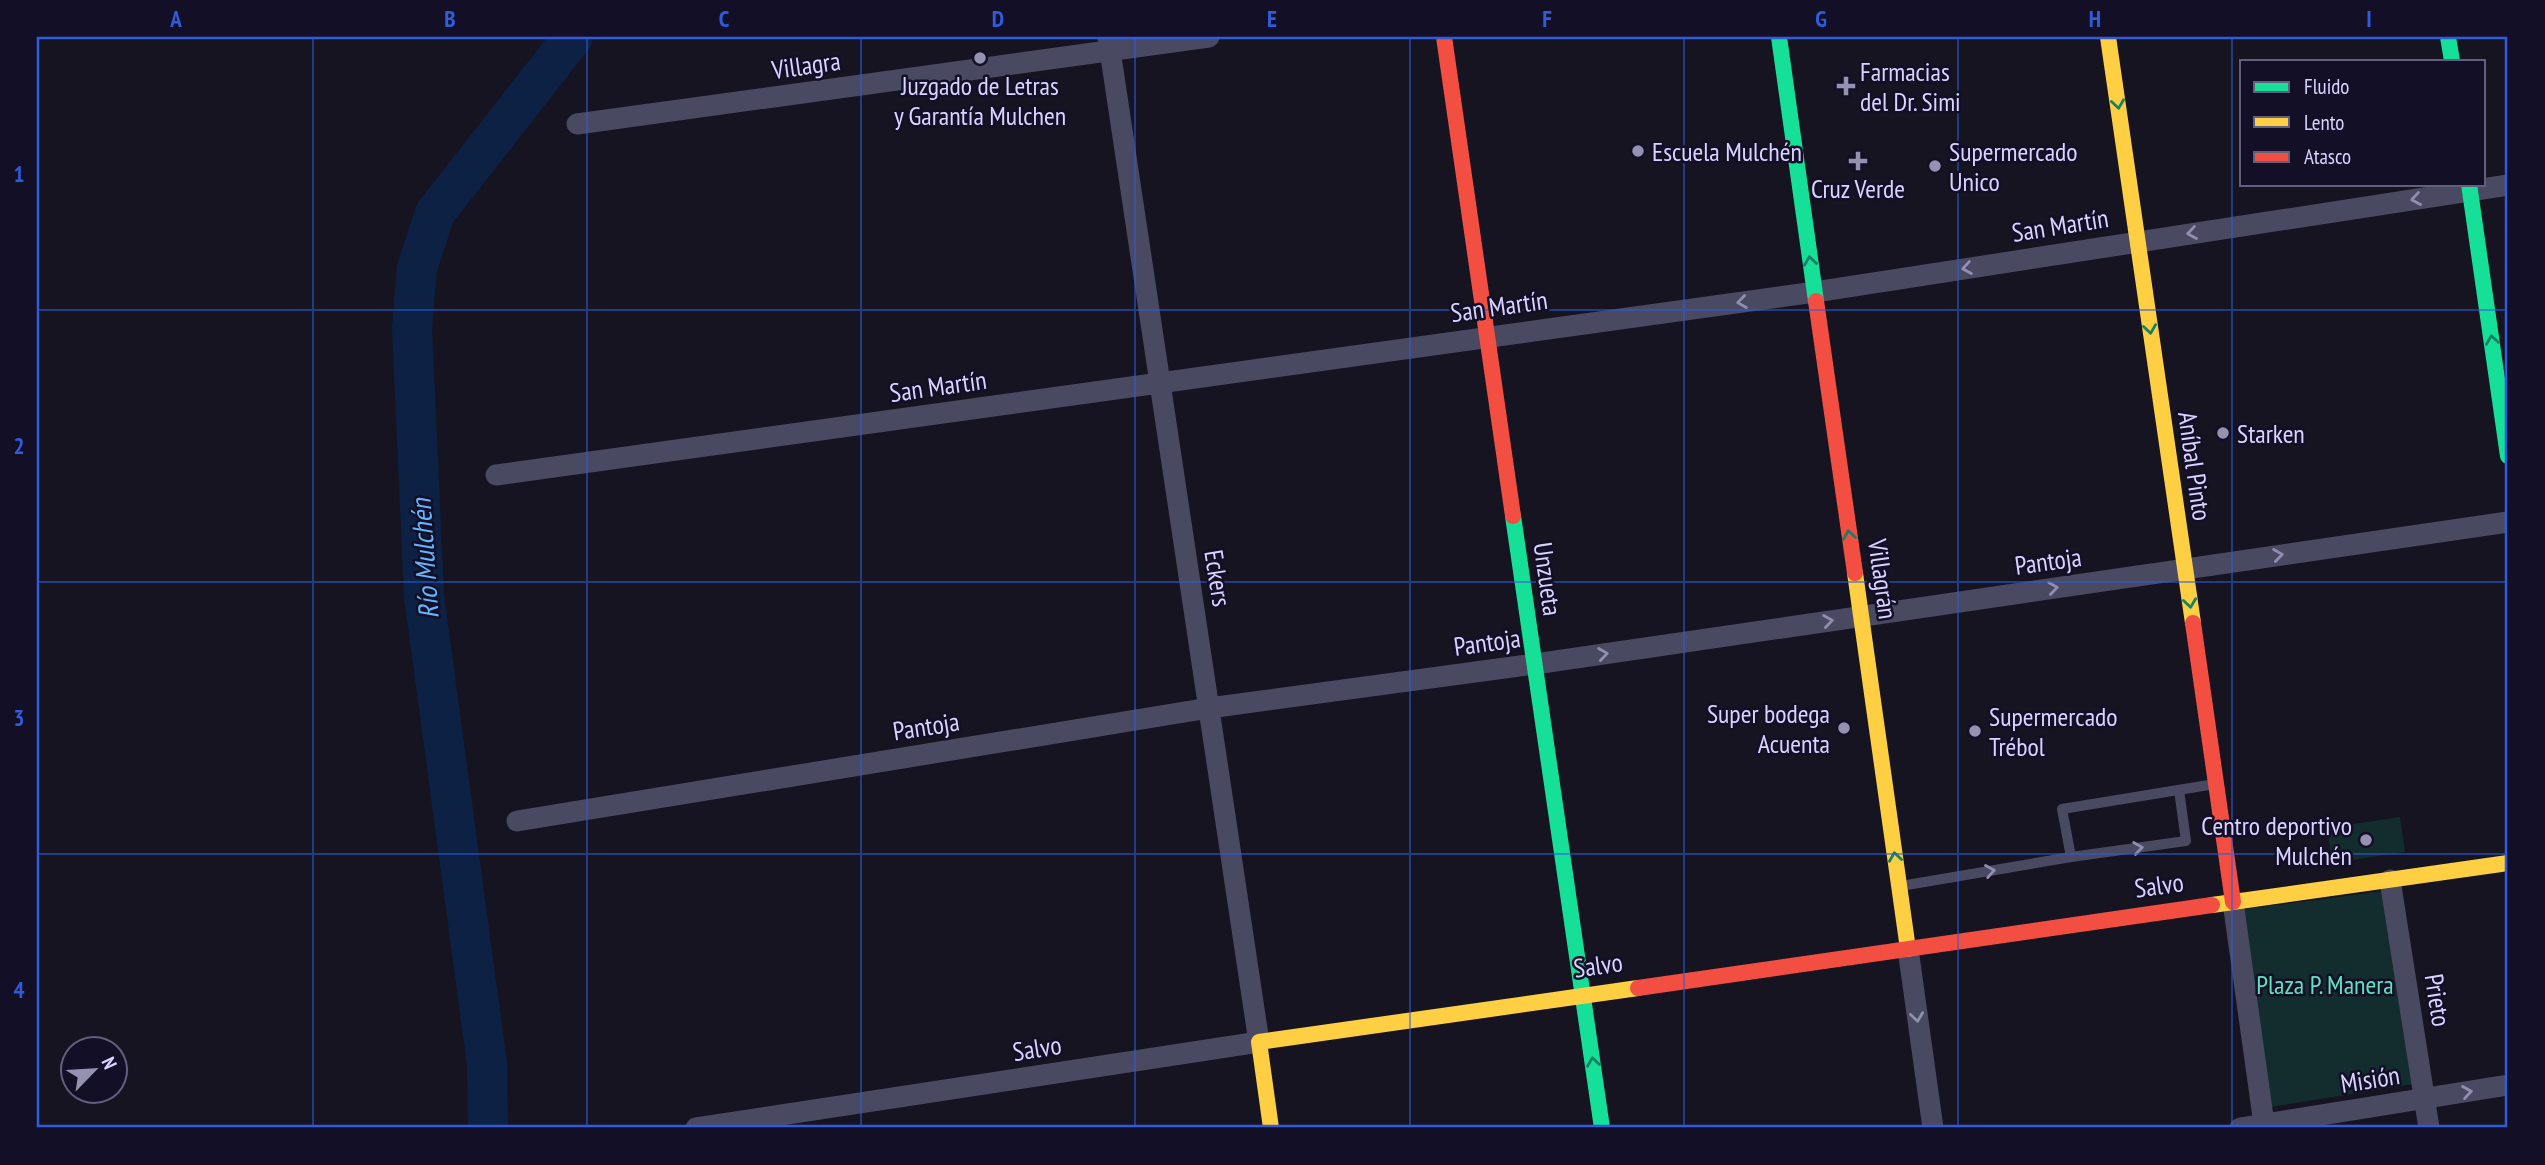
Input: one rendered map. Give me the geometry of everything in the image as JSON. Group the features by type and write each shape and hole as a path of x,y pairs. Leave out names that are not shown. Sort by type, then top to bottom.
{"main road":[{"name":"Unzueta","path":"1444,37 1602,1128"},
{"name":"Villagrán","path":"1779,37 1908,949"},
{"name":"Aníbal Pinto","path":"2108,37 2233,902"},
{"path":"2448,37 2452,60"},
{"path":"2470,187 2508,456"},
{"name":"Salvo","path":"1259,1042 2508,863"},
{"name":"Eckers","path":"1259,1042 1271,1128"}],"street":[{"name":"Villagra","path":"577,124 1110,44 1209,37"},
{"name":"Eckers","path":"1110,44 1259,1042"},
{"name":"San Martín","path":"496,475 1815,292 2470,187 2508,185"},
{"name":"Pantoja","path":"517,821 1209,708 1535,664 2508,522"},
{"name":"Prieto","path":"2390,880 2429,1128"},
{"path":"2233,902 2264,1124"},
{"name":"Villagrán","path":"1908,949 1933,1128"},
{"name":"Salvo","path":"696,1128 1259,1042"},
{"name":"Misión","path":"2240,1128 2508,1086"}],"lane":[{"path":"2071,858 2063,809 2216,784"},
{"path":"1899,886 2186,841 2179,790"}],"green space":[{"name":"Centro deportivo Mulchén","path":"2400,817 2405,852 2332,863 2327,828"},
{"name":"Plaza P. Manera","path":"2384,891 2414,1084 2271,1107 2239,910"}],"waterway":[{"name":"Río Mulchén","path":"488,1128 487,1064 424,596 412,328 417,268 435,213 573,37"}],"traffic: fast":[{"path":"1779,37 1816,301"},
{"path":"2448,37 2452,60"},
{"path":"2469,186 2508,456"},
{"path":"1513,516 1602,1128"}],"traffic: slow":[{"path":"2108,37 2193,623"},
{"path":"1855,573 1908,949"},
{"path":"2212,905 2508,863"},
{"path":"1271,1128 1259,1042 1638,988"}],"traffic: jam":[{"path":"1444,37 1513,516"},
{"path":"1816,301 1855,573"},
{"path":"2193,623 2233,902"},
{"path":"1638,988 2212,905"}],"place":[{"name":"Juzgado de Letras y Garantía Mulchen","path":"980,58"},
{"name":"Farmacias del Dr. Simi","path":"1846,86"},
{"name":"Escuela Mulchén","path":"1638,151"},
{"name":"Cruz Verde","path":"1858,161"},
{"name":"Supermercado Unico","path":"1935,166"},
{"name":"Starken","path":"2223,433"},
{"name":"Super bodega Acuenta","path":"1844,728"},
{"name":"Supermercado Trébol","path":"1975,731"},
{"name":"Centro deportivo Mulchén","path":"2366,840"}]}
